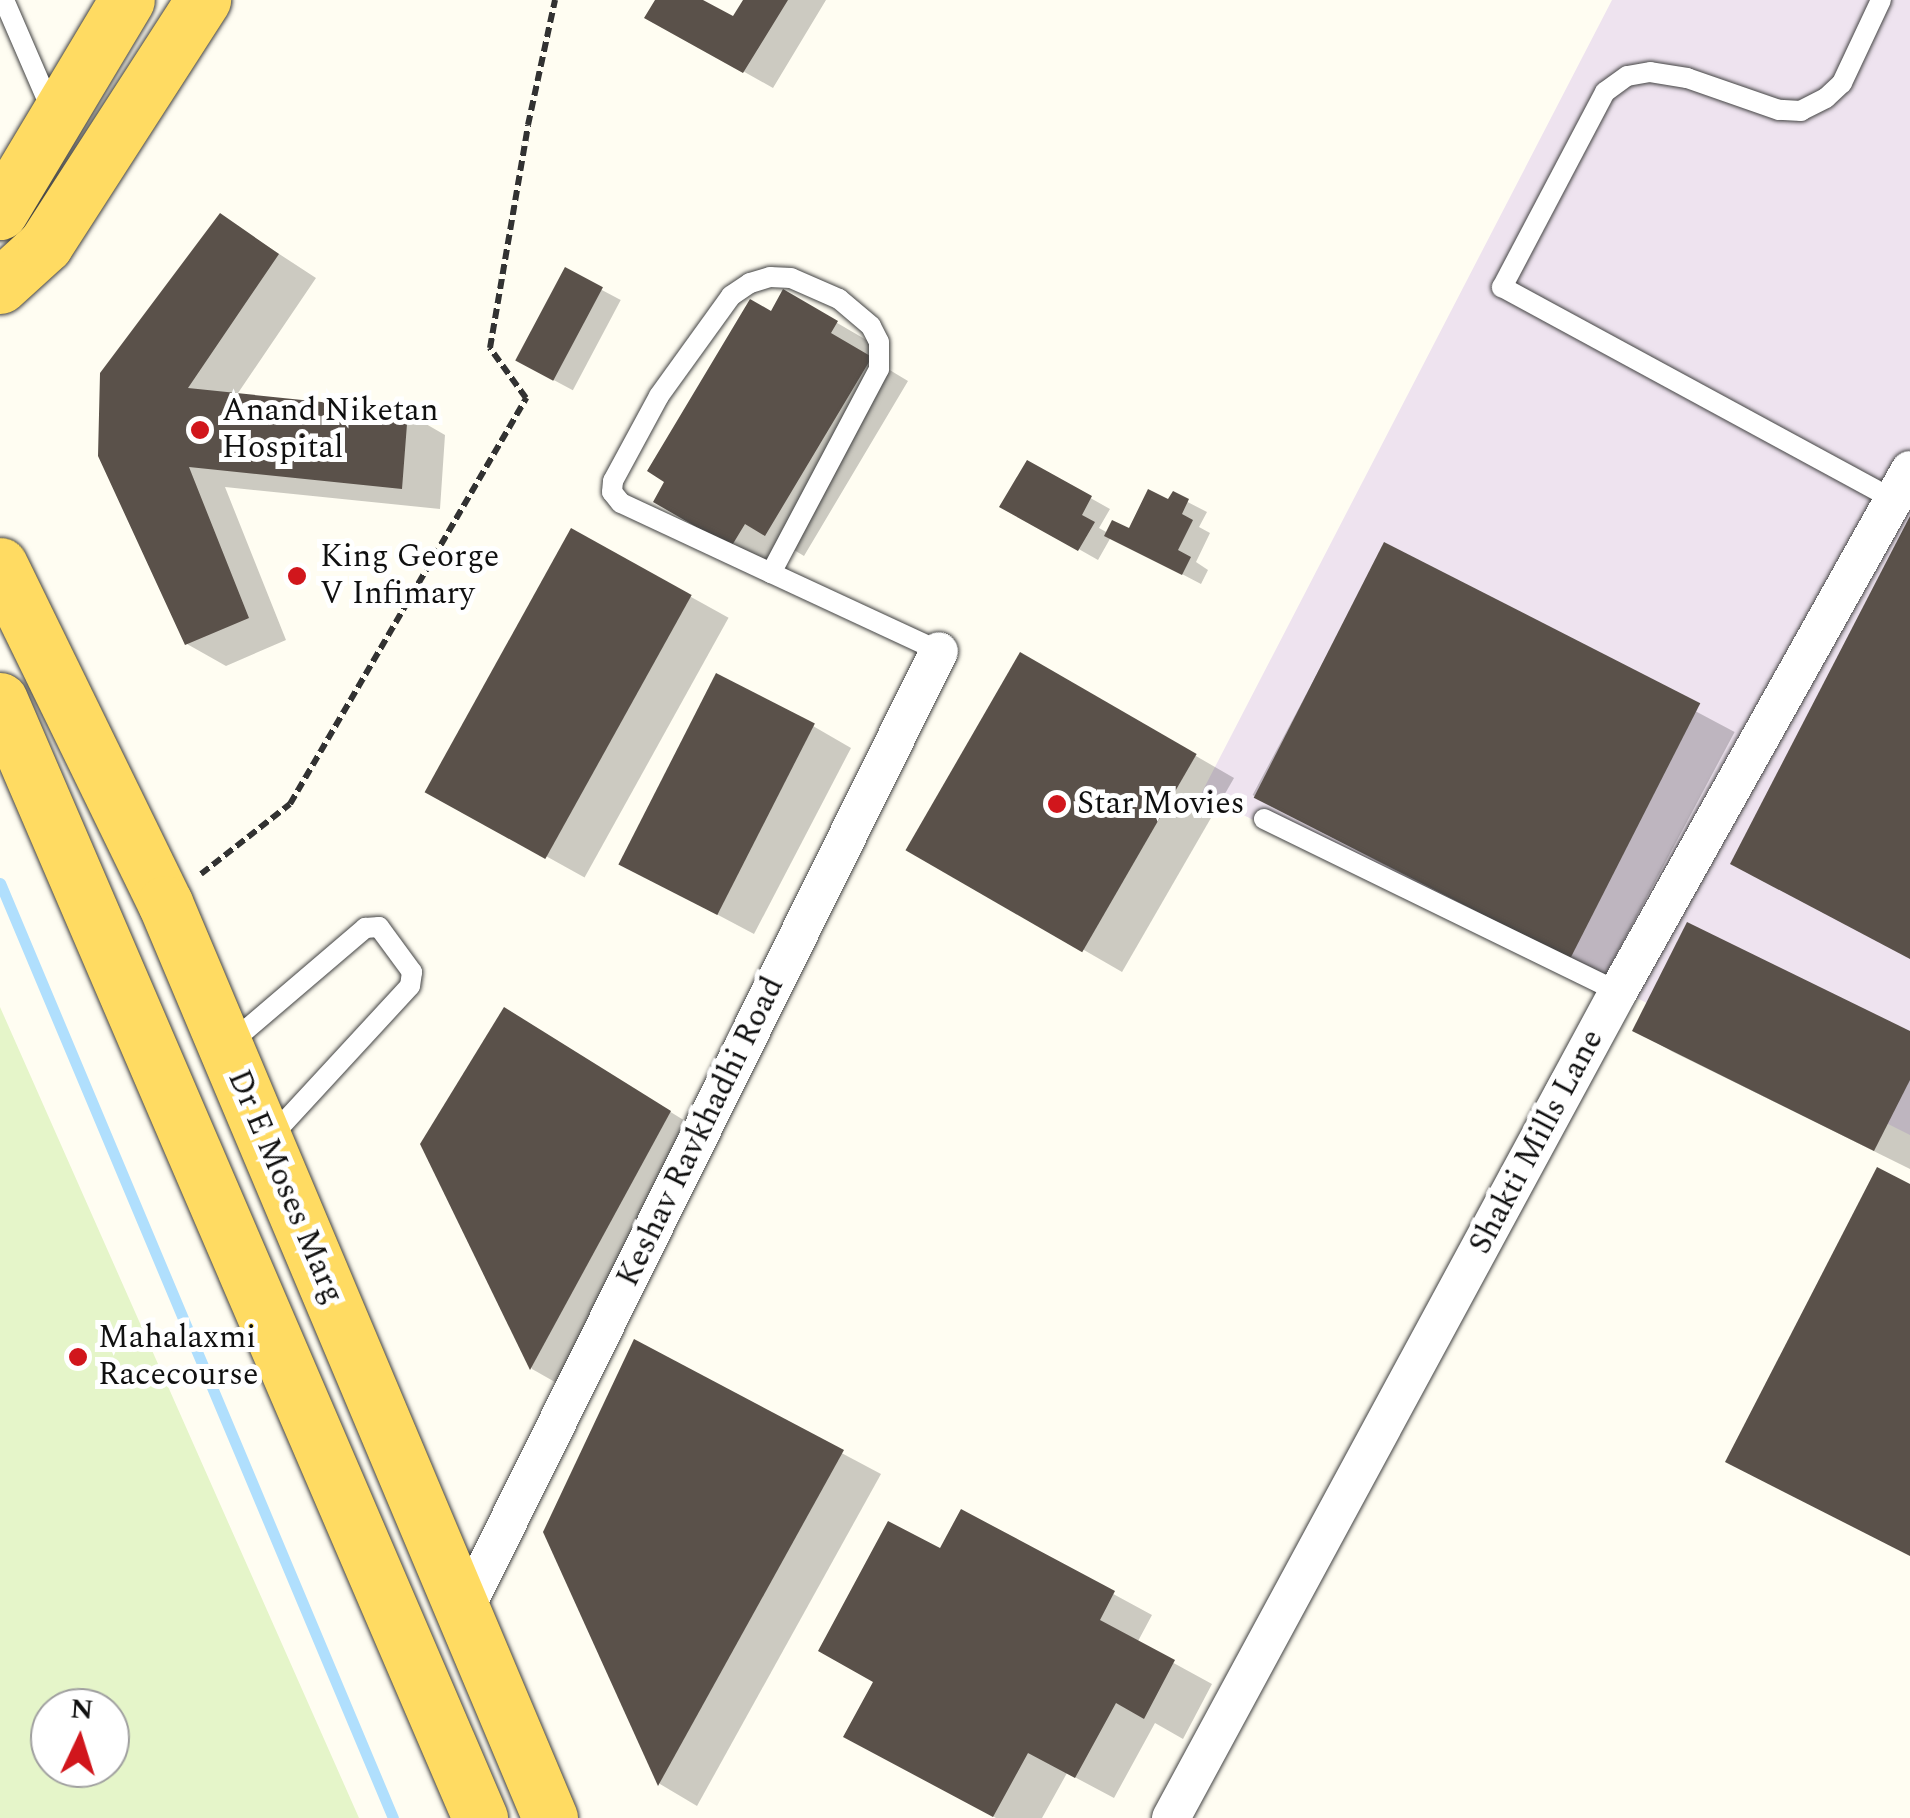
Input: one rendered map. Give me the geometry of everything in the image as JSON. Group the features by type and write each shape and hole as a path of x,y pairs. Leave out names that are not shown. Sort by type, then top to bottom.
{"main road":[{"path":"0,286 45,245 203,0"},
{"path":"0,212 30,152 120,13 169,56"},
{"name":"Dr E Moses Marg","path":"0,565 169,912 550,1818"},
{"name":"Dr E Moses Marg","path":"0,700 109,946 480,1818"},
{"path":"109,946 169,912"}],"street":[{"name":"Shakti Mills Lane","path":"1171,1818 1618,992 1902,485"},
{"name":"Keshav Ravkhadhi Road","path":"463,1613 939,652"}],"lane":[{"path":"4,0 30,152"},
{"path":"1881,0 1842,83 1801,111 1778,110 1687,78 1650,72 1627,76 1605,92 1502,287 1902,485"},
{"path":"771,574 879,369 879,342 872,326 839,299 791,278 770,277 750,283 731,296 659,396 613,481 612,492 621,503 771,574 939,652"},
{"path":"1264,819 1618,992"},
{"path":"226,1047 365,928 379,928 412,972 410,986 266,1142"}],"path":[{"path":"169,912 290,804 526,398 490,348 528,124 554,0"}],"shaded area":[{"path":"1612,0 1910,0 1910,1135 1595,977 1589,987 1201,794"}],"green space":[{"name":"Mahalaxmi Racecourse","path":"0,1007 359,1818 0,1818"}],"building":[{"path":"655,0 703,0 733,16 743,0 788,0 743,73 644,18"},
{"path":"220,213 279,254 188,388 408,411 402,489 189,467 249,618 185,645 98,456 100,373"},
{"path":"565,267 603,287 553,381 515,361"},
{"path":"783,289 838,321 831,333 872,357 765,536 745,524 731,547 653,502 664,482 647,471 750,299 771,311"},
{"path":"1027,460 1092,496 1082,515 1095,522 1078,551 999,507"},
{"path":"1148,489 1168,499 1173,491 1189,499 1182,514 1193,520 1178,550 1191,557 1182,575 1104,536 1112,520 1129,528"},
{"path":"1910,516 1910,959 1730,864"},
{"path":"571,528 692,595 545,859 425,792"},
{"path":"1384,542 1700,703 1570,959 1254,798"},
{"name":"Star Movies","path":"1020,652 1197,754 1082,952 906,850"},
{"path":"716,673 815,723 717,915 618,865"},
{"path":"1687,922 1910,1031 1910,1080 1874,1151 1632,1031"},
{"path":"504,1007 671,1111 530,1370 420,1144"},
{"path":"1877,1167 1910,1184 1910,1556 1725,1462"},
{"path":"634,1339 844,1450 658,1786 543,1532"},
{"path":"961,1509 1115,1591 1100,1620 1175,1660 1144,1719 1116,1703 1075,1778 1028,1753 993,1817 843,1737 873,1682 818,1651 888,1521 940,1548"}],"waterway":[{"path":"0,883 393,1818"}],"place":[{"name":"Anand Niketan Hospital","path":"200,430"},
{"name":"King George V Infimary","path":"297,576"},
{"name":"Star Movies","path":"1057,804"},
{"name":"Mahalaxmi Racecourse","path":"78,1357"}]}
